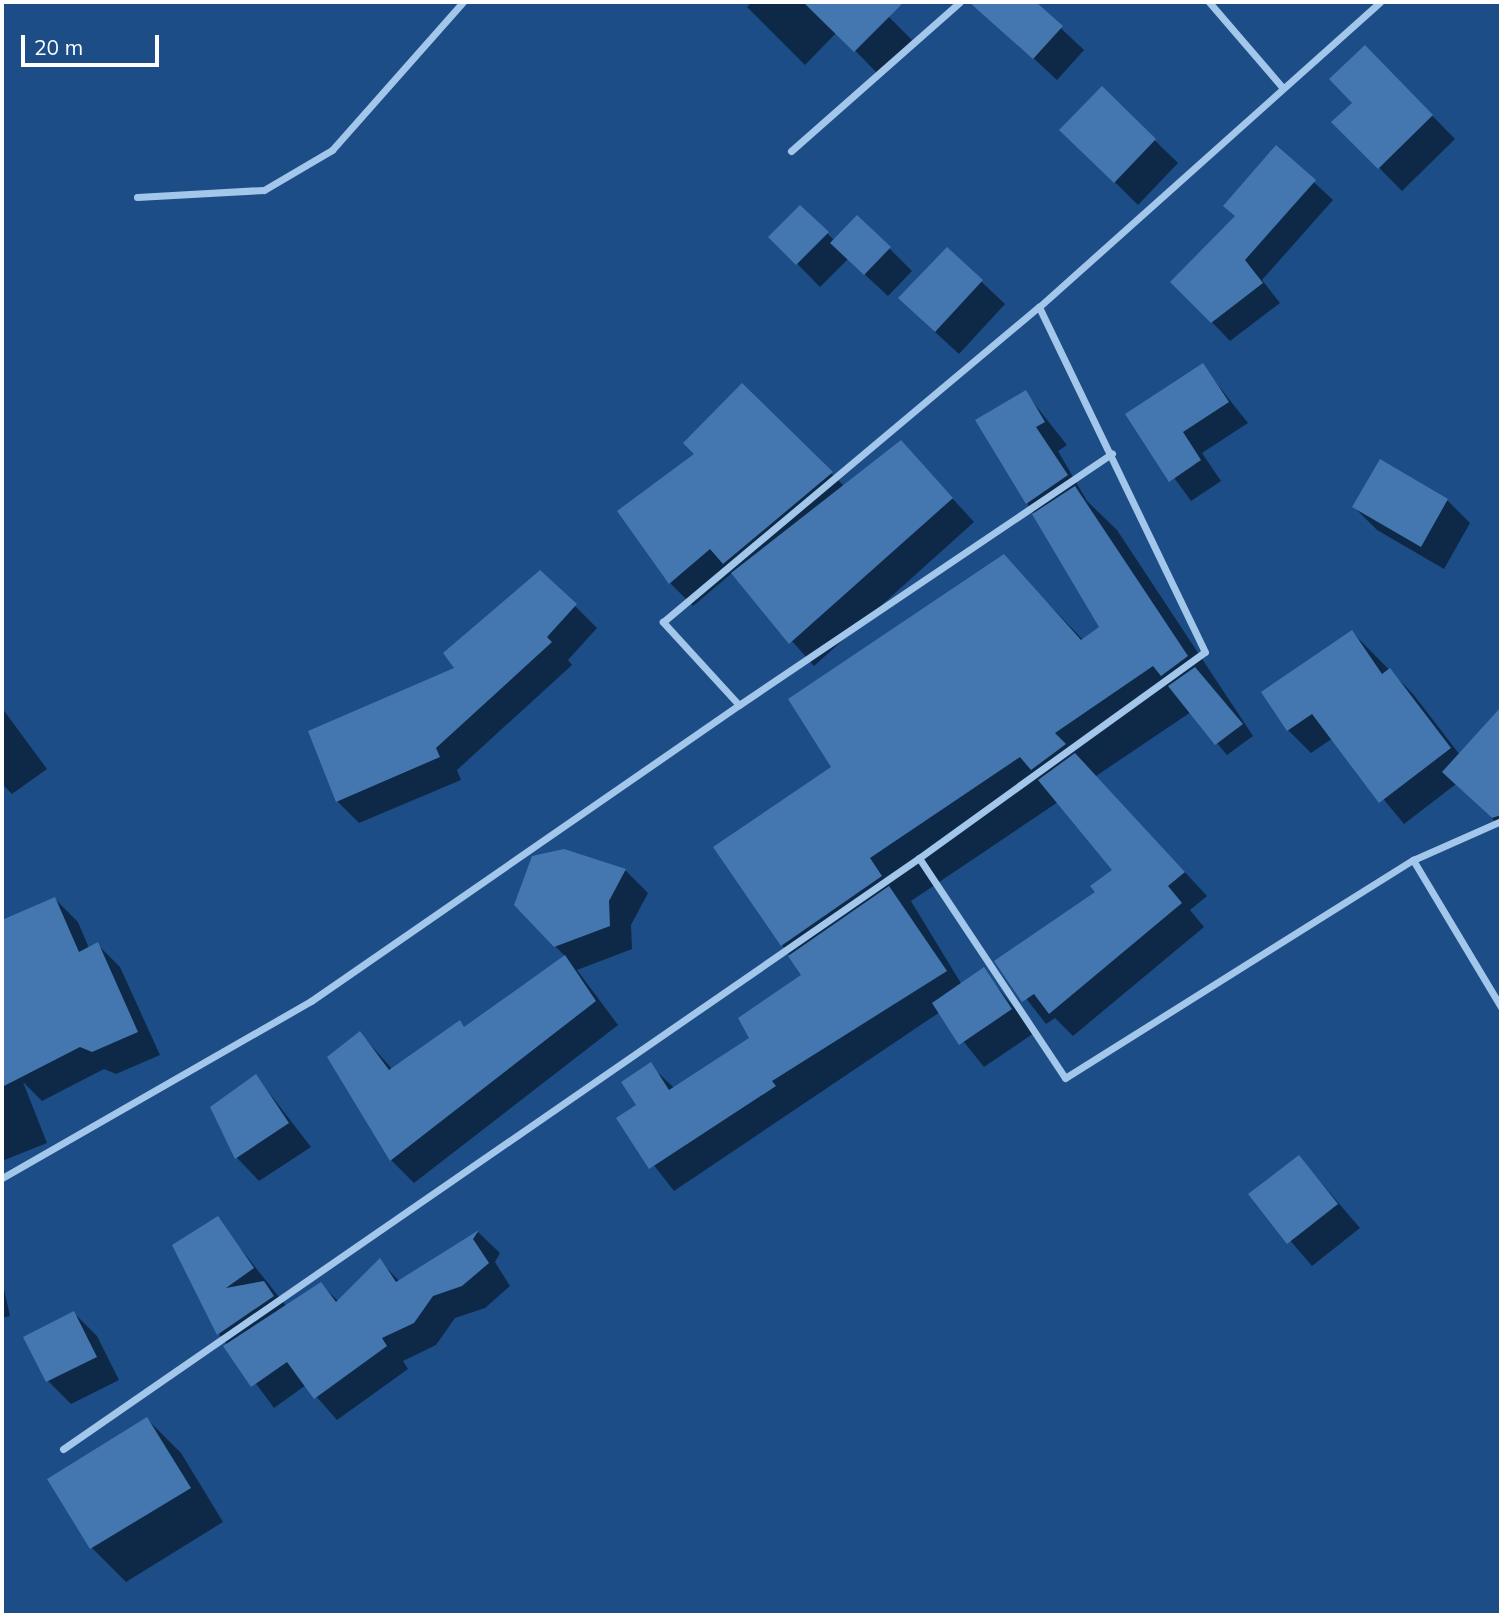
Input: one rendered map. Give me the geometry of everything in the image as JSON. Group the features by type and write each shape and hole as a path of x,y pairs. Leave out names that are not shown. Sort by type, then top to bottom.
{"street":[{"path":"137,197 264,190 332,150 463,2"},
{"path":"791,151 960,2"},
{"path":"1209,2 1282,87"},
{"path":"739,705 663,622 1039,307 1282,87 1381,2"},
{"path":"63,1449 919,858 1205,652 1112,453 1039,307"},
{"path":"2,1178 312,1001 739,705 1112,453"},
{"path":"919,858 1065,1078 1413,860 1501,821"},
{"path":"1413,860 1501,1007"}],"building":[{"path":"803,2 904,2 854,52"},
{"path":"969,2 1036,2 1063,26 1033,59"},
{"path":"1365,45 1433,115 1378,169 1331,122 1352,103 1329,79"},
{"path":"1102,86 1156,139 1114,183 1059,130"},
{"path":"1276,145 1316,180 1245,260 1263,283 1211,323 1170,282 1235,216 1223,206"},
{"path":"800,205 829,232 796,265 768,237"},
{"path":"857,215 891,247 864,275 830,243"},
{"path":"947,247 983,280 935,332 898,298"},
{"path":"1203,363 1229,402 1183,432 1201,460 1169,482 1125,414"},
{"path":"742,383 833,472 723,564 710,549 669,584 617,511 694,454 683,443"},
{"path":"1026,390 1045,422 1036,427 1068,475 1026,504 975,420"},
{"path":"901,440 953,498 789,644 731,573"},
{"path":"1380,459 1448,499 1421,547 1352,507"},
{"path":"1075,486 1188,656 1161,676 1153,666 1055,733 1066,744 1031,770 1020,757 870,858 882,876 781,946 713,847 831,767 788,699 1004,554 1081,640 1099,627 1032,514"},
{"path":"540,570 577,604 547,637 552,642 436,748 440,757 336,802 308,731 454,668 443,653"},
{"path":"1352,630 1382,674 1390,668 1451,748 1379,803 1312,714 1287,731 1261,692"},
{"path":"1195,667 1243,724 1215,745 1168,686"},
{"path":"1501,707 1501,815 1492,818 1442,772"},
{"path":"1075,753 1185,872 1168,886 1182,903 1049,1014 1034,994 1022,1002 994,961 1095,892 1090,886 1112,870 1038,780"},
{"path":"564,849 626,869 609,901 610,926 554,947 514,905 532,856"},
{"path":"889,886 947,971 772,1081 776,1086 649,1169 616,1118 636,1105 621,1082 651,1062 669,1090 749,1038 738,1018 801,975 788,956"},
{"path":"55,897 79,952 98,942 138,1032 92,1052 80,1047 2,1087 2,920"},
{"path":"565,955 596,1001 390,1161 327,1057 360,1031 389,1070 460,1020 464,1027"},
{"path":"984,967 1012,1009 959,1045 932,1003"},
{"path":"256,1074 289,1123 235,1159 210,1107"},
{"path":"1299,1155 1338,1204 1287,1244 1248,1194"},
{"path":"218,1216 254,1268 226,1288 264,1281 274,1296 217,1335 172,1245"},
{"path":"479,1230 473,1239 489,1263 462,1286 433,1296 414,1323 382,1338 387,1346 314,1399 287,1362 251,1387 223,1346 321,1282 336,1302 380,1258 396,1282"},
{"path":"74,1311 97,1357 46,1382 23,1337"},
{"path":"147,1417 191,1488 90,1549 47,1479"}]}
